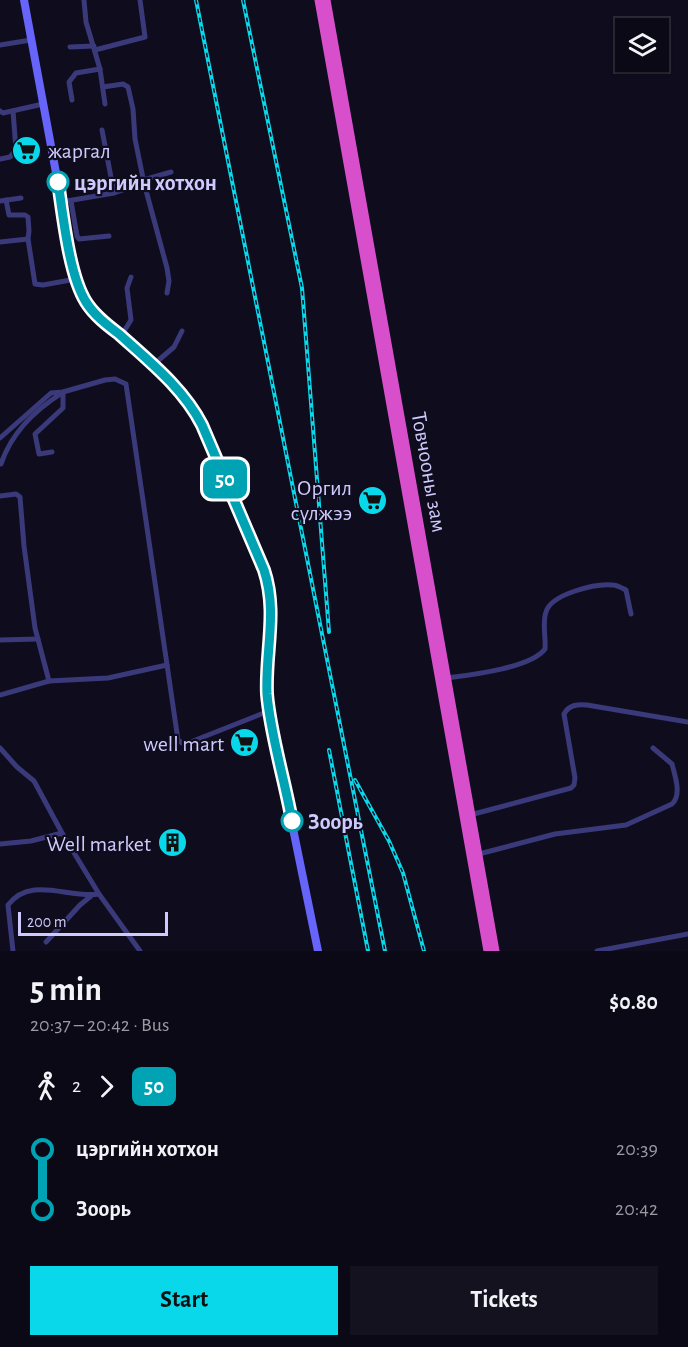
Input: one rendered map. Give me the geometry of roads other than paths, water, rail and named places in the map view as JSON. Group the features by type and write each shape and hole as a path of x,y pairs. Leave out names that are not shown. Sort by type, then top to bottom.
{"highway":[{"name":"Товчооны зам","path":"320,0 469,816 479,854 495,951"},
{"name":"Товчооны зам","path":"326,0 447,678 488,951"}],"main road":[{"path":"24,0 43,104 66,201 76,279 89,307 181,393 198,418 264,570 270,592 272,615 267,687 269,711 318,951"}],"street":[{"path":"84,0 86,22 100,69 105,104"},
{"path":"70,47 94,48 145,37 140,0"},
{"path":"0,45 31,40"},
{"path":"72,100 69,82 75,73 100,69"},
{"path":"103,87 123,84 128,87 144,183 167,268 169,281 167,293"},
{"path":"0,111 3,113 43,104"},
{"path":"0,159 10,157 16,150 13,111"},
{"path":"102,130 114,193"},
{"path":"109,236 79,239 66,201 114,193 171,172"},
{"path":"21,198 3,200 9,215 27,216 35,284 43,285 76,279"},
{"path":"0,242 28,239"},
{"path":"121,336 131,320 127,288 131,277"},
{"path":"153,365 174,347 182,331"},
{"path":"0,438 51,393 63,392 105,380 115,379 126,384 177,738 182,743 188,743 269,711"},
{"path":"52,452 39,454 35,434 63,408 63,392"},
{"path":"1,464 7,447 17,431 63,392"},
{"path":"0,496 16,494 20,497 24,546 38,639 49,681"},
{"path":"447,678 489,671 537,657 545,649 546,612 561,596 583,589 614,585 626,590 631,614"},
{"path":"0,640 38,639"},
{"path":"0,695 49,681 108,678 167,665"},
{"path":"469,816 571,788 574,785 575,778 564,714 573,706 587,705 688,722"},
{"path":"0,748 34,781 99,894 140,951"},
{"path":"479,854 513,847 555,834 626,825 672,804 677,794 672,764 653,748"},
{"path":"0,844 32,841 62,832"},
{"path":"13,951 8,905 15,895 28,891 46,890 92,896"},
{"path":"46,942 80,905 99,894"},
{"path":"597,951 688,934"}],"railway":[{"path":"196,0 385,951"},
{"path":"243,0 302,288 329,632"},
{"path":"329,750 368,951"},
{"path":"355,780 389,841 403,873 424,951"}],"place":[{"name":"жаргал","path":"27,150"},
{"name":"цэргийн хотхон","path":"58,182"},
{"name":"Оргил сүлжээ","path":"373,500"},
{"name":"well mart","path":"245,743"},
{"name":"Зоорь","path":"292,821"},
{"name":"Well market","path":"172,843"}]}
